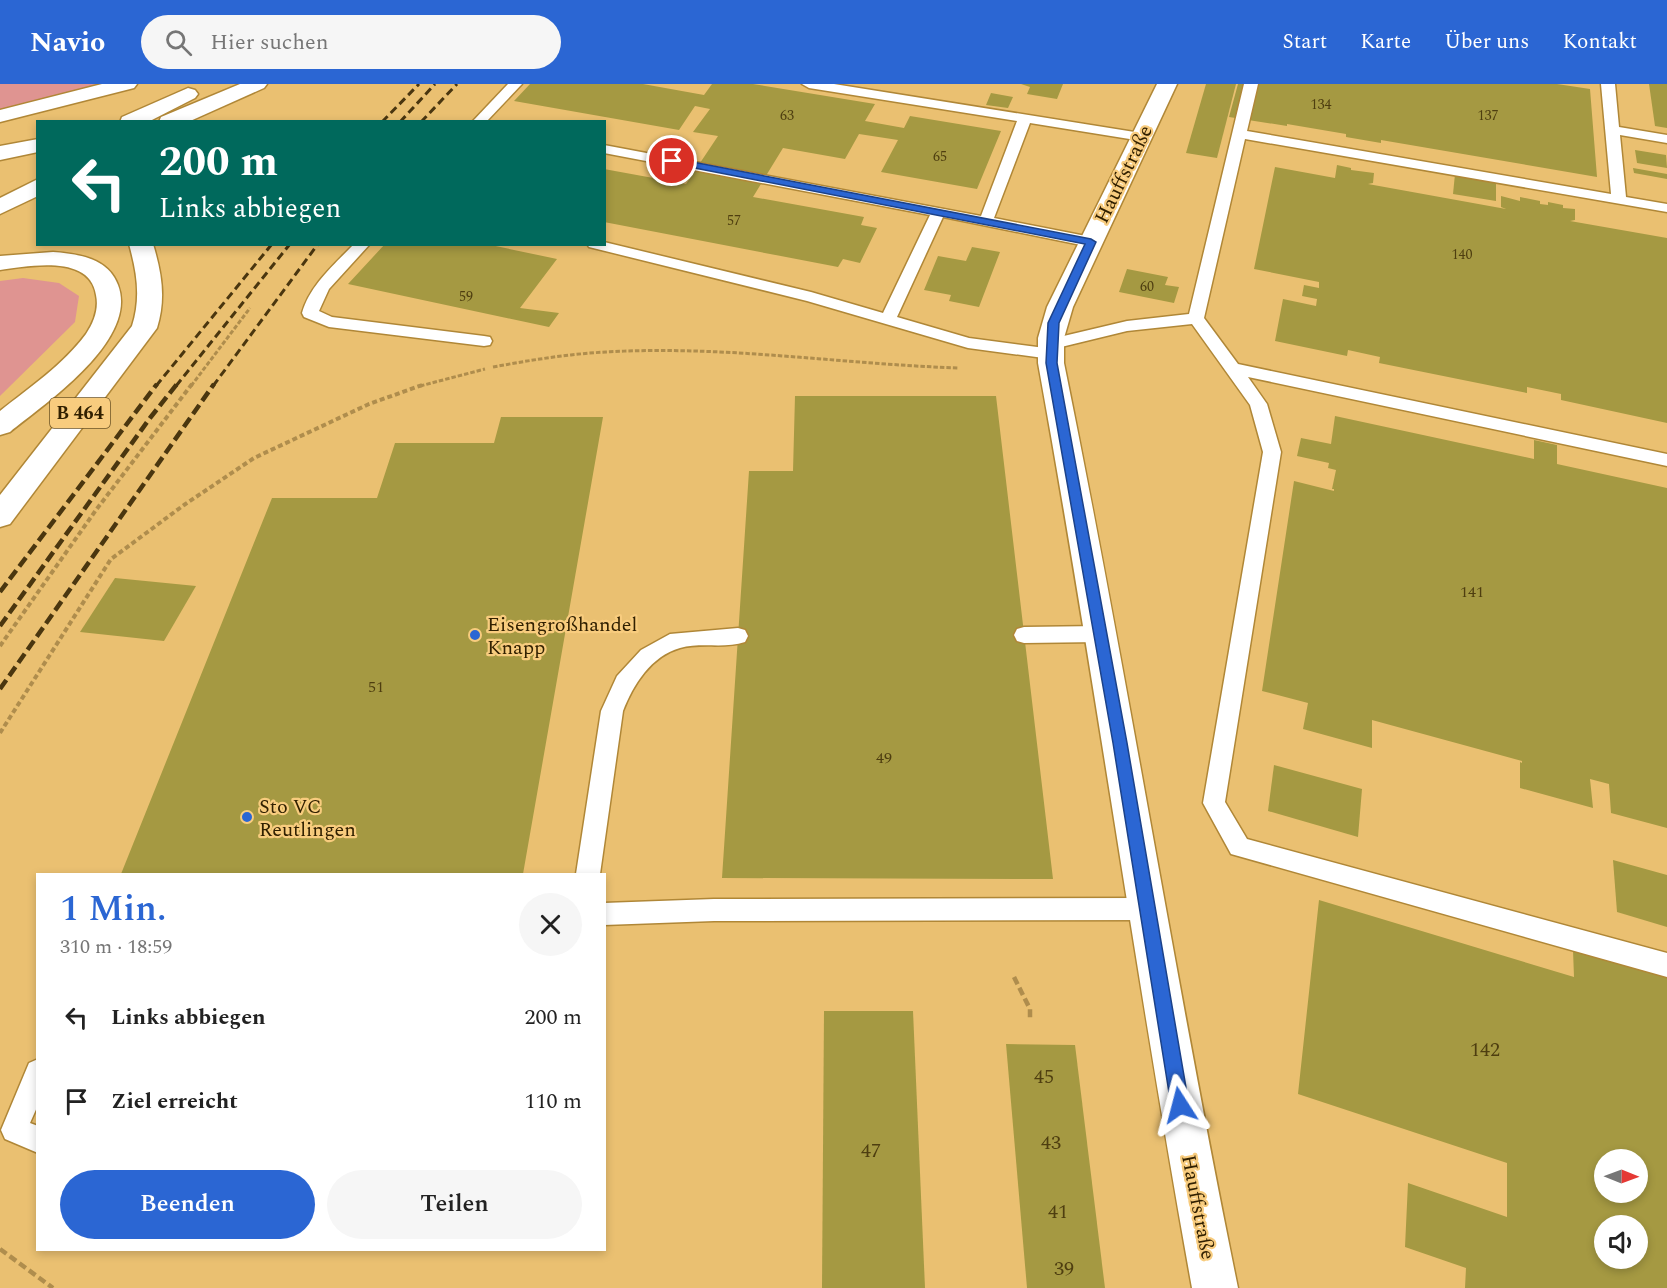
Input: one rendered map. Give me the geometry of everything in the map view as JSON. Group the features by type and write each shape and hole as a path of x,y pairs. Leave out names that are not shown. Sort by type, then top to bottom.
{"main road":[{"path":"0,116 127,84"},
{"path":"134,120 212,84"},
{"name":"Hauffstraße","path":"1167,84 1057,315 1051,349 1191,1170 1215,1288"},
{"path":"175,120 253,86"},
{"path":"204,120 253,86"},
{"path":"119,120 181,98"},
{"path":"0,153 36,145"},
{"path":"0,186 36,167"},
{"path":"0,207 36,187"},
{"name":"B 464","path":"0,516 144,328 151,310 150,276 142,246"},
{"path":"0,263 44,257 79,262 101,275 110,296 106,322 88,348 55,381 0,425"}],"lane":[{"path":"480,120 515,84"},
{"path":"809,84 1142,137"},
{"path":"1251,84 1196,318 1258,404 1272,452 1214,803 1239,847 1667,965"},
{"path":"1608,84 1619,199"},
{"path":"986,221 1025,117"},
{"path":"1612,130 1667,139"},
{"path":"1239,134 1667,208"},
{"path":"606,149 939,211 1091,242"},
{"path":"888,319 939,211"},
{"path":"361,246 319,293 311,306 310,313 329,322 484,341"},
{"path":"602,246 811,297 968,343 1051,349 1126,326 1196,318"},
{"path":"1231,368 1667,460"},
{"path":"1024,635 1101,634"},
{"path":"588,873 612,711 624,682 648,656 677,640 738,636"},
{"path":"606,914 714,910 1147,909"},
{"path":"36,1077 14,1130 36,1139"}],"path":[{"path":"0,646 96,510 250,308"},
{"path":"0,733 111,559 184,505 254,458 369,404 437,380 502,365 570,354 682,352 968,368"},
{"path":"1014,977 1030,1009 1030,1021"},
{"path":"0,1249 53,1288"}],"shaded area":[{"path":"0,84 122,84 0,114"},
{"path":"23,278 59,283 79,296 75,322 0,396 0,281"}],"building":[{"path":"530,84 643,84 704,95 712,84 753,84 875,104 865,121 904,128 910,116 1001,131 977,189 881,172 898,140 859,134 845,159 783,148 753,197 864,217 861,225 877,228 860,263 843,259 838,267 606,222 606,169 686,184 718,136 693,132 710,109 695,106 679,130 514,101"},
{"path":"1021,84 1063,84 1057,99 1027,94 1030,87"},
{"path":"1206,84 1236,84 1217,158 1186,153"},
{"path":"1238,84 1557,84 1590,89 1597,177 1381,140 1381,143 1346,137 1346,134 1287,124 1287,126 1229,117"},
{"path":"1649,84 1667,84 1667,128 1655,126"},
{"path":"991,93 1013,97 1008,108 986,105"},
{"path":"1635,150 1666,155 1667,168 1637,163"},
{"path":"1337,165 1351,168 1351,170 1374,173 1373,183 1368,184 1506,209 1501,207 1501,196 1520,201 1520,197 1548,205 1548,202 1563,205 1563,208 1575,209 1575,220 1570,221 1667,238 1667,423 1561,400 1561,394 1527,387 1527,393 1379,363 1380,357 1348,350 1347,356 1275,341 1283,299 1316,306 1317,299 1302,296 1304,285 1319,288 1319,282 1254,269 1275,167 1335,178"},
{"path":"1633,168 1667,174 1667,179 1634,173"},
{"path":"1455,174 1496,181 1496,201 1453,194"},
{"path":"383,246 495,246 557,259 520,308 559,313 549,327 348,284"},
{"path":"972,247 1000,252 979,307 949,301 951,295 924,290 938,256 966,261"},
{"path":"1127,269 1168,277 1165,285 1179,287 1174,303 1119,292"},
{"path":"795,396 996,396 1053,879 722,878 749,471 793,471"},
{"path":"1335,416 1534,459 1534,440 1557,445 1557,464 1667,488 1667,828 1611,813 1609,784 1590,779 1593,808 1520,788 1520,762 1522,761 1372,720 1372,748 1303,729 1308,703 1262,691 1294,481 1334,491 1332,489 1336,470 1328,468 1329,463 1297,456 1301,438 1331,444"},
{"path":"501,417 603,417 523,873 121,873 272,498 377,498 395,443 494,443"},
{"path":"115,578 196,586 164,641 80,632"},
{"path":"1274,765 1362,789 1358,837 1268,811"},
{"path":"1613,860 1667,875 1667,927 1617,912"},
{"path":"1319,900 1574,977 1573,950 1667,977 1667,1288 1465,1288 1466,1268 1405,1247 1408,1183 1507,1217 1507,1163 1298,1094"},
{"path":"824,1011 913,1011 925,1288 822,1288"},
{"path":"1006,1044 1075,1045 1105,1288 1027,1288"}],"railway":[{"path":"384,120 419,84"},
{"path":"402,120 435,84"},
{"path":"423,120 457,84"},
{"path":"156,386 270,246"},
{"path":"176,386 288,246"},
{"path":"213,386 317,246"},
{"path":"0,592 157,384"},
{"path":"0,626 177,384"},
{"path":"0,689 214,384"}],"place":[{"name":"Eisengroßhandel Knapp","path":"475,635"},
{"name":"Sto VC Reutlingen","path":"247,817"}],"route":[{"path":"672,161 1091,242 1054,323 1051,338 1051,363 1120,743 1180,1105"}]}
